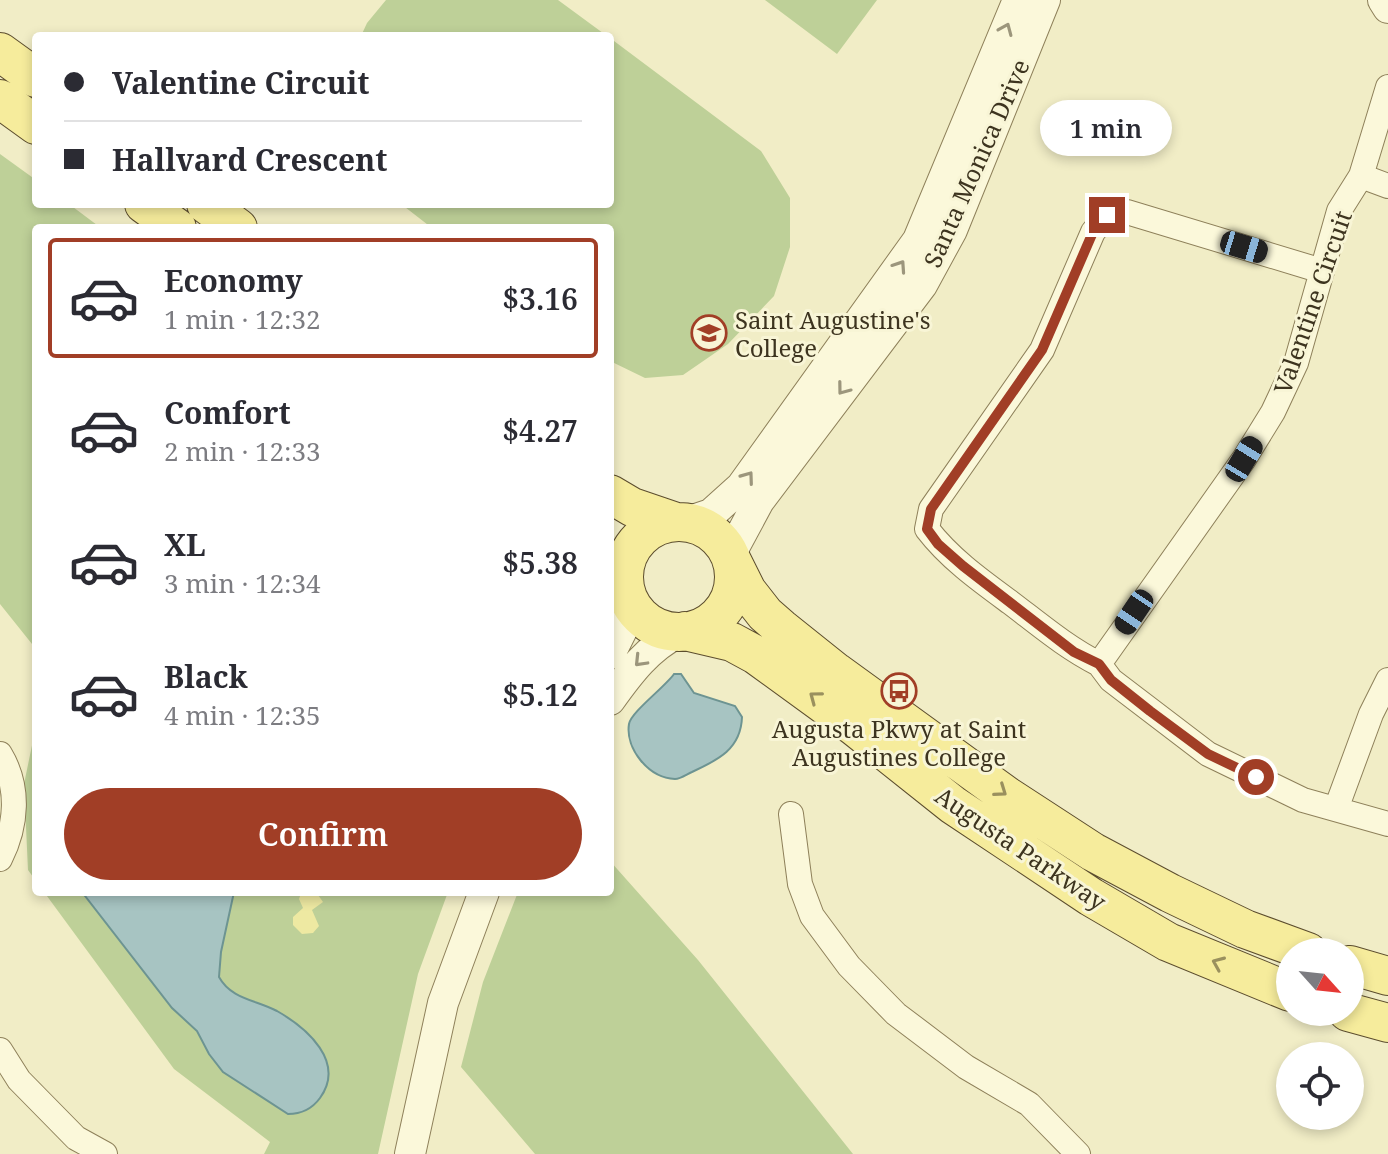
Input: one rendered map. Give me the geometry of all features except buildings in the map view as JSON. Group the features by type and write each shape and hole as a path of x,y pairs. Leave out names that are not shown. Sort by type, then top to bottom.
{"main road":[{"path":"0,52 32,75"},
{"path":"0,99 32,122"},
{"path":"150,208 172,224"},
{"path":"211,208 233,224"},
{"path":"614,496 632,507 713,533 731,558 734,577 725,607 714,619 701,627 682,632 658,628 641,616 627,595 614,563"},
{"path":"627,595 624,576 634,545 660,525 682,522"},
{"name":"Augusta Parkway","path":"731,558 747,591 781,628 836,672 1018,803 1093,852 1170,893 1276,940"},
{"name":"Augusta Parkway","path":"682,632 732,642 763,660 855,727 953,805 1091,897 1168,942 1276,986"},
{"path":"1364,969 1388,976"},
{"path":"1364,1016 1388,1023"}],"street":[{"name":"Santa Monica Drive","path":"682,522 711,514 741,487 918,240 1018,0"},
{"name":"Santa Monica Drive","path":"731,558 759,501 922,285 952,230 1045,0"},
{"path":"1383,0 1388,8"},
{"name":"Valentine Circuit","path":"1099,664 1244,459 1273,412 1296,363 1339,211 1361,176 1388,87"},
{"path":"1361,176 1388,186"},
{"path":"1322,271 1127,212 1107,215 1093,232 1042,350 931,509 927,529 938,544 963,566 1074,652 1099,664 1111,680 1208,754 1303,800 1388,824"},
{"path":"614,646 624,626 627,595"},
{"path":"614,694 635,665 660,642 682,632"},
{"path":"1336,809 1371,714 1388,680"},
{"path":"0,754 15,793 9,840 0,859"},
{"path":"791,814 800,884 812,916 849,966 896,1014 966,1067 1029,1104 1078,1154"},
{"path":"410,1154 443,1003 483,896"},
{"path":"0,1050 19,1080 76,1138 105,1154"}],"green space":[{"path":"386,0 558,0 602,32 363,32"},
{"path":"765,0 877,0 837,54"},
{"path":"614,41 761,151 790,198 790,247 774,296 728,344 683,375 645,378 614,363 614,224 427,224 406,208 614,208"},
{"path":"0,154 32,177 32,208 74,208 96,224 32,224 32,644 0,604"},
{"path":"32,745 32,876 28,870 24,784"},
{"path":"614,866 698,960 853,1154 535,1154 461,1067 483,982 516,896 614,896"},
{"path":"47,896 447,896 418,974 378,1154 264,1154 270,1142 174,1069"}],"sand":[{"path":"300,896 319,896 323,902 312,910 319,926 313,933 302,934 293,925 293,917 303,908"}],"water":[{"path":"674,674 681,674 694,693 735,706 742,717 737,737 726,752 711,763 675,779 656,774 648,768 635,752 629,734 631,719"},
{"path":"85,896 233,896 219,977 237,995 289,1018 320,1047 328,1072 327,1085 320,1098 306,1110 288,1114 223,1072 197,1031 172,1008"}],"place":[{"name":"Saint Augustine's College","path":"709,333"},
{"name":"Augusta Pkwy at Saint Augustines College","path":"899,691"}],"route":[{"path":"1107,215 1093,232 1042,350 931,509 927,529 938,544 963,566 1074,652 1099,664 1111,680 1150,711 1208,754 1256,777"}]}
